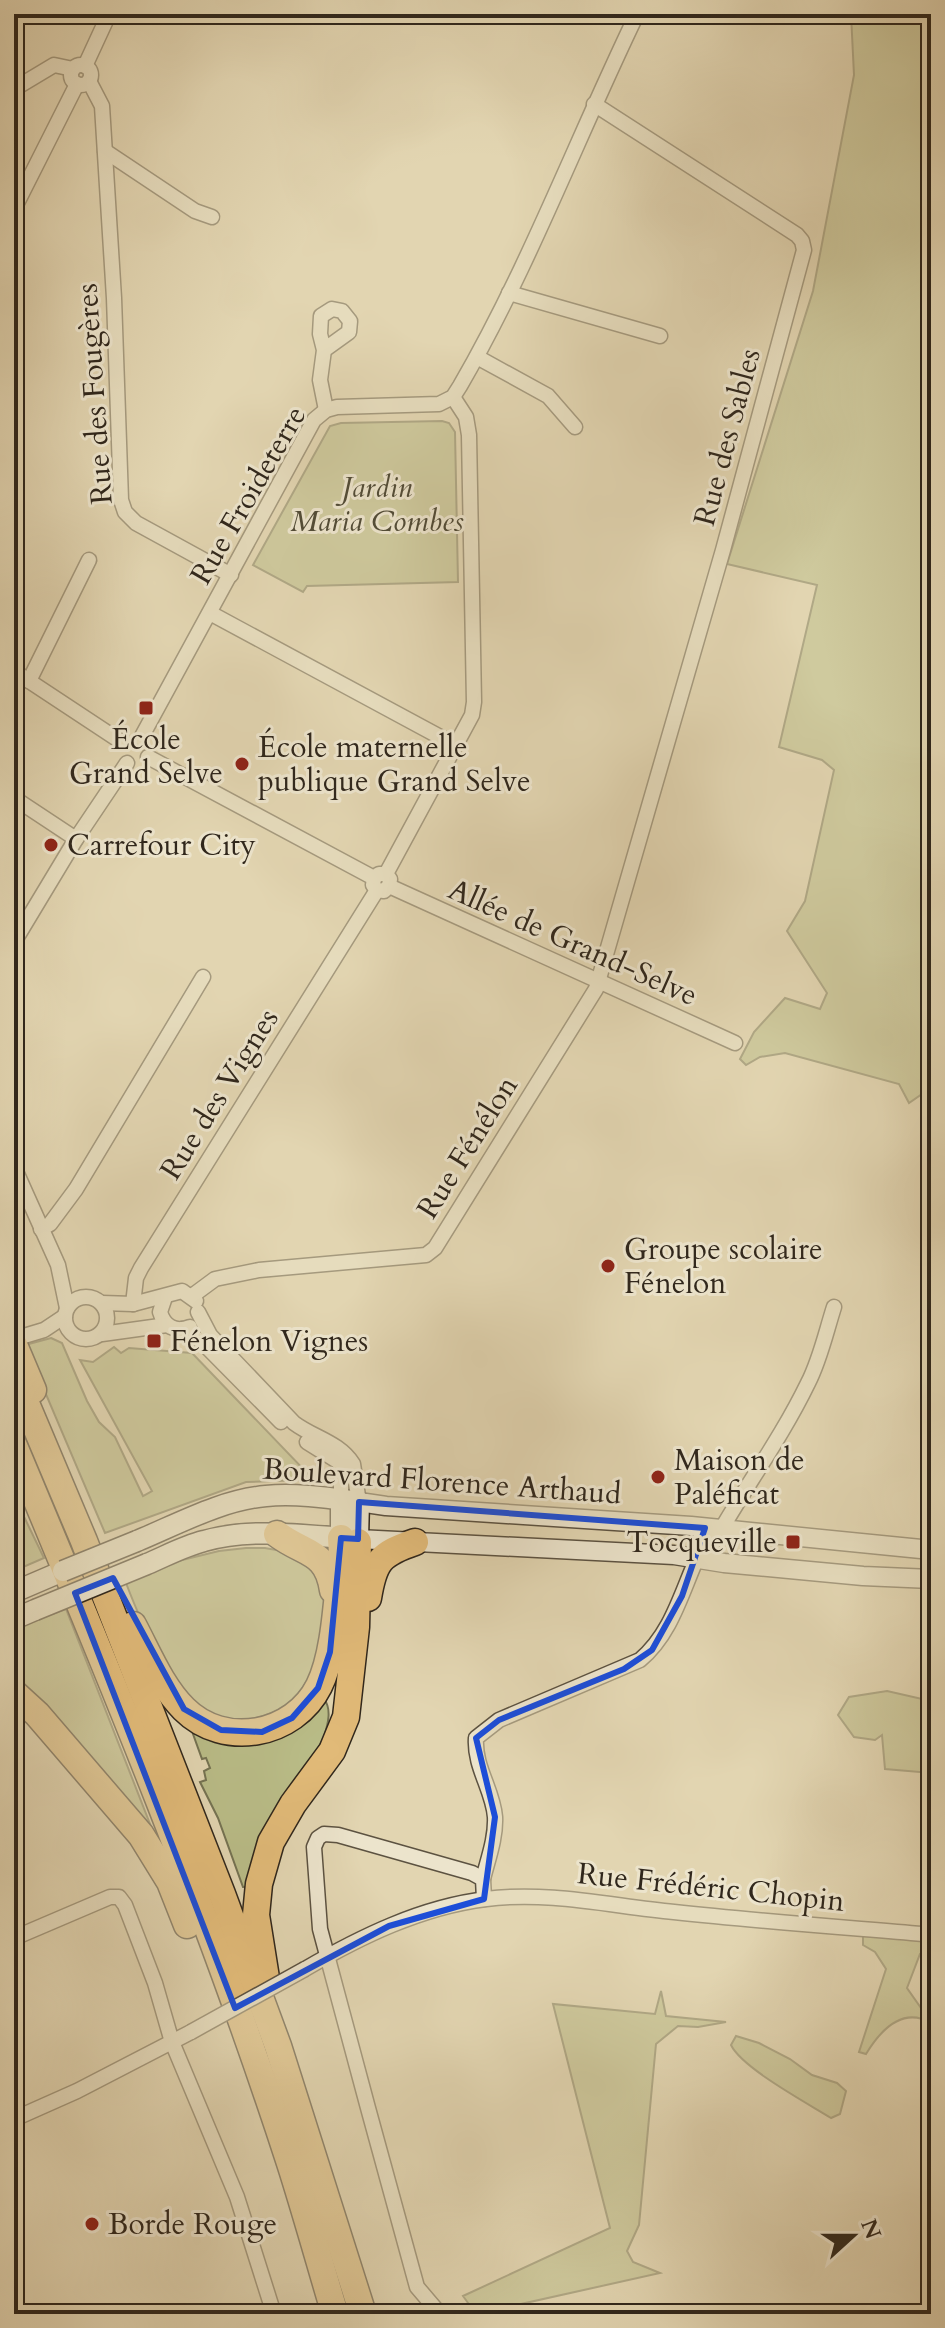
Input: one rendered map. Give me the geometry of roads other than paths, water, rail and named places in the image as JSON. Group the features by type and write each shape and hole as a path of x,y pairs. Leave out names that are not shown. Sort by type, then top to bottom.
{"highway":[{"path":"14,1345 133,1624 167,1688 194,1717 221,1730 252,1733 292,1718 311,1698 322,1679 330,1652 335,1602 350,1538"},
{"path":"14,1375 143,1687 278,2046 363,2314"},
{"path":"14,1446 188,1877 285,2150 335,2314"},
{"path":"277,1534 324,1562 331,1577 335,1602"},
{"path":"278,2046 256,1915 259,1884 271,1842 293,1804 332,1751 343,1728 349,1704 356,1627 350,1538"},
{"path":"356,1627 366,1610 376,1565 390,1551 415,1542"},
{"path":"19,1699 132,1823 165,1873 312,2236"}],"main road":[{"name":"Boulevard Florence Arthaud","path":"20,1589 223,1505 251,1498 285,1495 350,1501"},
{"path":"350,1501 350,1538"},
{"name":"Boulevard Florence Arthaud","path":"14,1619 215,1538 277,1534 350,1538"}],"street":[{"path":"14,209 109,14"},
{"path":"453,397 477,357 538,235 594,104 637,14"},
{"path":"14,89 54,65 81,75"},
{"name":"Rue des Fougères","path":"81,75 102,106 121,500 125,512 136,523 231,575"},
{"name":"Rue des Sables","path":"594,104 797,235 804,250 723,550 599,981"},
{"path":"105,151 195,211 212,217"},
{"path":"509,293 660,336"},
{"path":"324,350 320,380 326,410"},
{"path":"477,357 548,396 575,427"},
{"name":"Rue Froideterre","path":"141,738 314,420 326,410 337,407 439,404 453,397"},
{"name":"Rue des Vignes","path":"133,1304 136,1278 141,1268 382,882 472,715 469,435 466,417 453,397"},
{"path":"29,681 89,560"},
{"path":"210,613 455,745"},
{"path":"14,671 123,743"},
{"path":"131,737 141,738 148,746 148,757 139,764 127,763 121,754 123,743 131,737"},
{"name":"Allée de Grand-Selve","path":"148,757 382,882 490,934 735,1043"},
{"path":"16,936 127,763"},
{"path":"14,798 76,839"},
{"path":"41,1229 50,1224 76,1189 203,977"},
{"name":"Rue Fénélon","path":"192,1296 215,1279 249,1272 426,1255 435,1248 599,981"},
{"path":"14,1167 58,1265 72,1284 88,1297 102,1303 133,1304 182,1291 192,1296 210,1335 294,1423 341,1448 350,1459 353,1464 350,1501"},
{"path":"58,1265 69,1332"},
{"path":"44,1330 76,1300 88,1297"},
{"path":"165,1297 160,1312 167,1325"},
{"path":"102,1303 108,1317 102,1334"},
{"path":"484,1899 483,1879 493,1842 495,1817 480,1768 476,1738 499,1720 640,1660 652,1650 668,1626 697,1558 714,1529 781,1435 810,1380 834,1307"},
{"path":"182,1329 193,1323 198,1312"},
{"path":"14,1339 44,1330 69,1332 85,1340 102,1334 167,1325 182,1329 202,1342 280,1421 339,1462 350,1501"},
{"name":"Boulevard Florence Arthaud","path":"350,1501 714,1529 931,1550"},
{"name":"Boulevard Florence Arthaud","path":"350,1538 642,1553 875,1577 931,1579"},
{"path":"440,2314 417,2287 327,1956 320,1929 314,1847 324,1834 338,1835 472,1873 483,1879"},
{"path":"14,1938 110,1897 119,1897 125,1905 155,1983 172,2042 237,2197 274,2314"},
{"name":"Rue Frédéric Chopin","path":"14,2119 77,2091 172,2042 327,1956 411,1918 484,1899 548,1897 672,1912 923,1934 931,1938"}],"place":[{"name":"École Grand Selve","path":"146,708"},
{"name":"École maternelle publique Grand Selve","path":"242,764"},
{"name":"Carrefour City","path":"51,845"},
{"name":"Groupe scolaire Fénelon","path":"608,1266"},
{"name":"Fénelon Vignes","path":"154,1341"},
{"name":"Maison de Paléficat","path":"658,1477"},
{"name":"Tocqueville","path":"793,1542"},
{"name":"Borde Rouge","path":"92,2224"}],"park label":[{"name":"Jardin Maria Combes","path":"377,504"}]}
